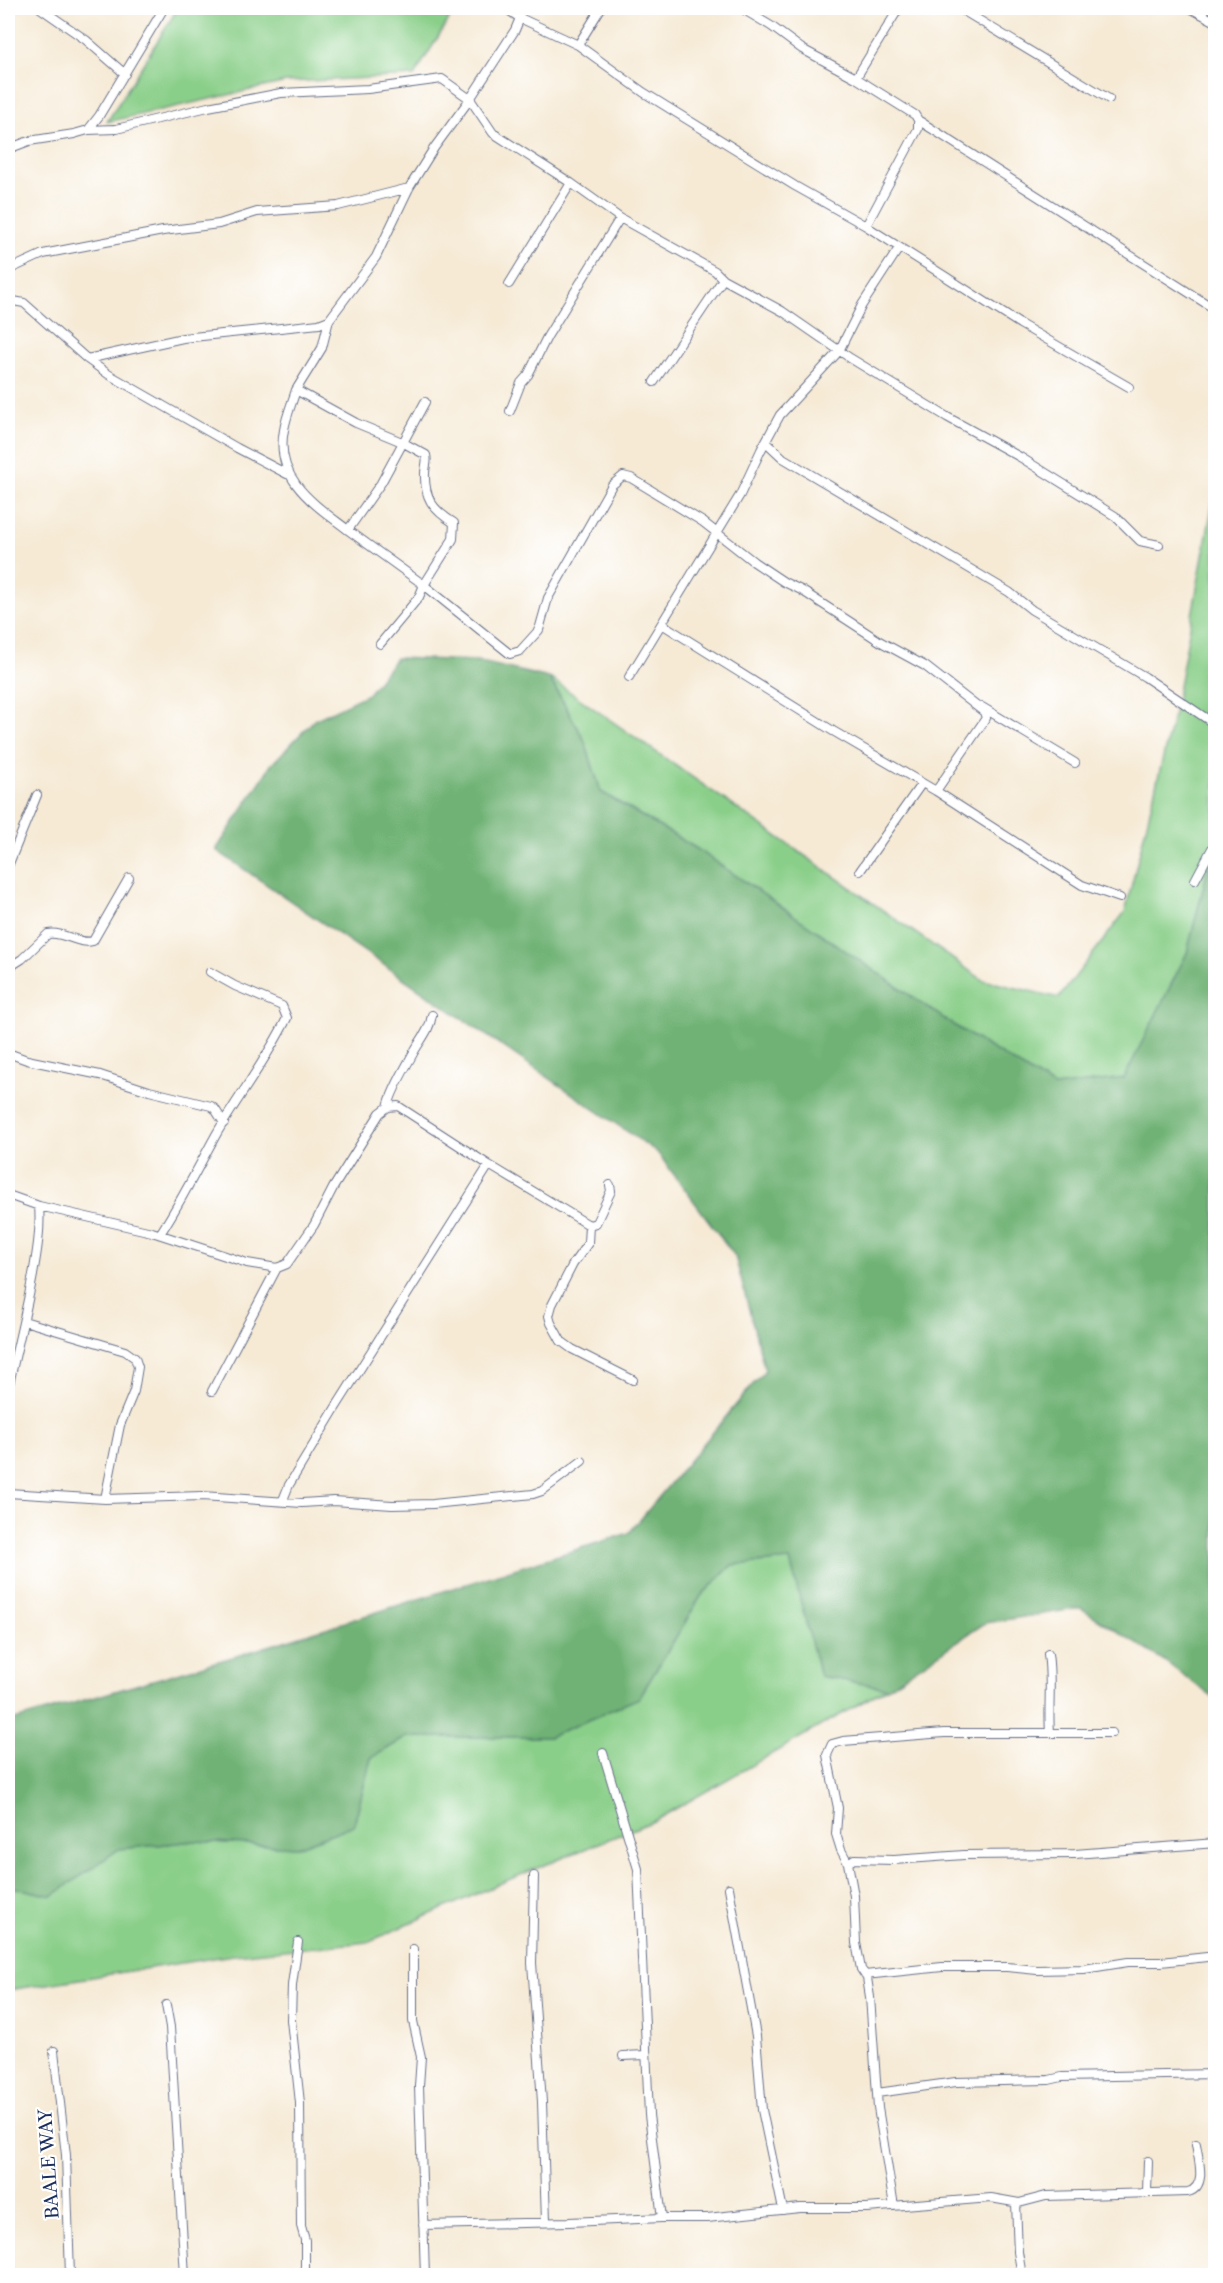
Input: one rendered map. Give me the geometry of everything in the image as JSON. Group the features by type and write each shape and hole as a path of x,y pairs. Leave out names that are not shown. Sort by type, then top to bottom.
{"street":[{"path":"40,8 86,40 125,74"},
{"path":"88,130 99,116 164,8"},
{"path":"505,8 520,18 578,45 643,92 795,186 866,226 1020,324 1129,387"},
{"path":"578,45 601,8"},
{"path":"741,8 802,49 856,78 915,115 918,120 1213,308"},
{"path":"856,78 899,8"},
{"path":"958,8 1109,99"},
{"path":"1190,8 1215,22"},
{"path":"520,18 509,41 434,148 409,188 376,257 329,320 322,348 296,390 283,431 282,459 288,474 312,502 424,585 510,654 520,651 539,630 548,598 605,496 616,480 623,476 630,478 703,522 784,582 801,590 881,642 925,666 984,712 986,718 936,791"},
{"path":"9,147 88,130 116,129 208,106 281,93 368,89 442,79 470,99 493,133 571,183 620,218 782,311 839,351 946,417 1020,457 1115,516 1140,541 1159,545"},
{"path":"866,226 910,146 918,129 918,120"},
{"path":"509,284 571,183"},
{"path":"8,270 43,254 163,231 219,224 256,212 338,206 409,188"},
{"path":"510,411 521,383 528,375 548,337 620,218"},
{"path":"628,677 740,495 780,416 839,351 862,304 899,248"},
{"path":"654,382 723,279"},
{"path":"8,300 24,303 87,359 108,374 237,448 288,474"},
{"path":"87,359 183,338 319,324 329,320"},
{"path":"296,390 356,423 402,442 426,455 425,488 428,499 454,523 453,539 418,597 380,644"},
{"path":"348,530 381,483 425,402"},
{"path":"766,442 783,458 1009,592 1032,610 1145,677 1215,725"},
{"path":"662,624 833,731 936,791 1082,885 1120,898"},
{"path":"973,702 1074,763"},
{"path":"860,871 922,783"},
{"path":"8,866 37,795"},
{"path":"1195,880 1215,842"},
{"path":"8,968 22,959 48,934 61,934 88,943 93,941 129,878"},
{"path":"160,1234 224,1123 274,1045 287,1018 282,1006 234,986 210,972"},
{"path":"388,1107 393,1093 427,1033 432,1015"},
{"path":"8,1053 27,1060 100,1075 149,1091 201,1103 215,1109 224,1123"},
{"path":"8,1196 39,1206 160,1234 247,1263 277,1268 287,1264 314,1225 356,1150 380,1113 388,1107 398,1106 489,1165 589,1225 596,1223 611,1191 610,1185"},
{"path":"283,1500 289,1485 336,1407 472,1196 489,1165"},
{"path":"8,1389 24,1321 40,1223 39,1206"},
{"path":"589,1225 588,1243 573,1264 552,1305 549,1316 561,1341 633,1380"},
{"path":"212,1391 277,1268"},
{"path":"24,1321 125,1350 135,1358 138,1367 134,1391 120,1425 105,1499"},
{"path":"8,1493 105,1499 202,1496 302,1503 334,1501 392,1505 433,1504 533,1494 542,1491 563,1477 582,1461"},
{"path":"1048,1654 1051,1677 1048,1695 1050,1733"},
{"path":"894,2206 877,2093 870,1997 856,1943 854,1896 848,1863 836,1834 838,1808 827,1755 832,1744 843,1741 944,1733 1113,1733"},
{"path":"603,1753 638,1869 649,2115 662,2217"},
{"path":"848,1863 854,1859 894,1860 964,1855 1075,1854 1215,1843"},
{"path":"534,1876 532,1963 542,2102 546,2221"},
{"path":"729,1888 756,2036 762,2110 783,2210"},
{"path":"298,1942 292,1985 291,2020 300,2103 301,2226 305,2240 305,2276"},
{"path":"413,1949 413,2021 421,2057 419,2086 424,2187 425,2276"},
{"path":"865,1975 942,1967 1084,1969 1128,1962 1161,1962 1215,1956"},
{"path":"166,2005 170,2027 185,2276"},
{"name":"BAALE WAY","path":"54,2051 66,2155 70,2276"},
{"path":"623,2056 646,2055"},
{"path":"877,2093 986,2080 1215,2074"},
{"path":"423,2225 569,2222 662,2217 707,2218 783,2210 894,2206 991,2198 1016,2203 1046,2196 1188,2192 1198,2185 1200,2169 1196,2144"},
{"path":"1147,2192 1148,2161"},
{"path":"1016,2203 1018,2252 1022,2276"}],"green space":[{"path":"178,8 456,8 414,76 286,82 107,122"},
{"path":"1215,491 1215,841 1187,953 1124,1079 1054,1087 955,1026 697,849 601,792 584,739 550,678 983,980 1059,998 1125,912 1174,713"},
{"path":"396,658 477,661 549,678 584,739 601,792 697,849 955,1026 1054,1087 1124,1078 1187,953 1215,841 1215,1699 1163,1660 1081,1608 985,1623 887,1688 820,1676 790,1560 732,1565 701,1596 639,1698 549,1737 407,1737 371,1758 354,1825 297,1847 195,1841 119,1849 52,1896 8,1886 8,1722 243,1654 629,1533 765,1370 735,1256 657,1152 216,850 271,765 314,720 368,694"},
{"path":"790,1560 820,1676 887,1688 656,1820 508,1880 368,1942 233,1955 8,1990 8,1886 52,1896 119,1849 195,1841 297,1847 354,1825 371,1758 407,1737 549,1737 639,1698 701,1596 732,1565"}]}
